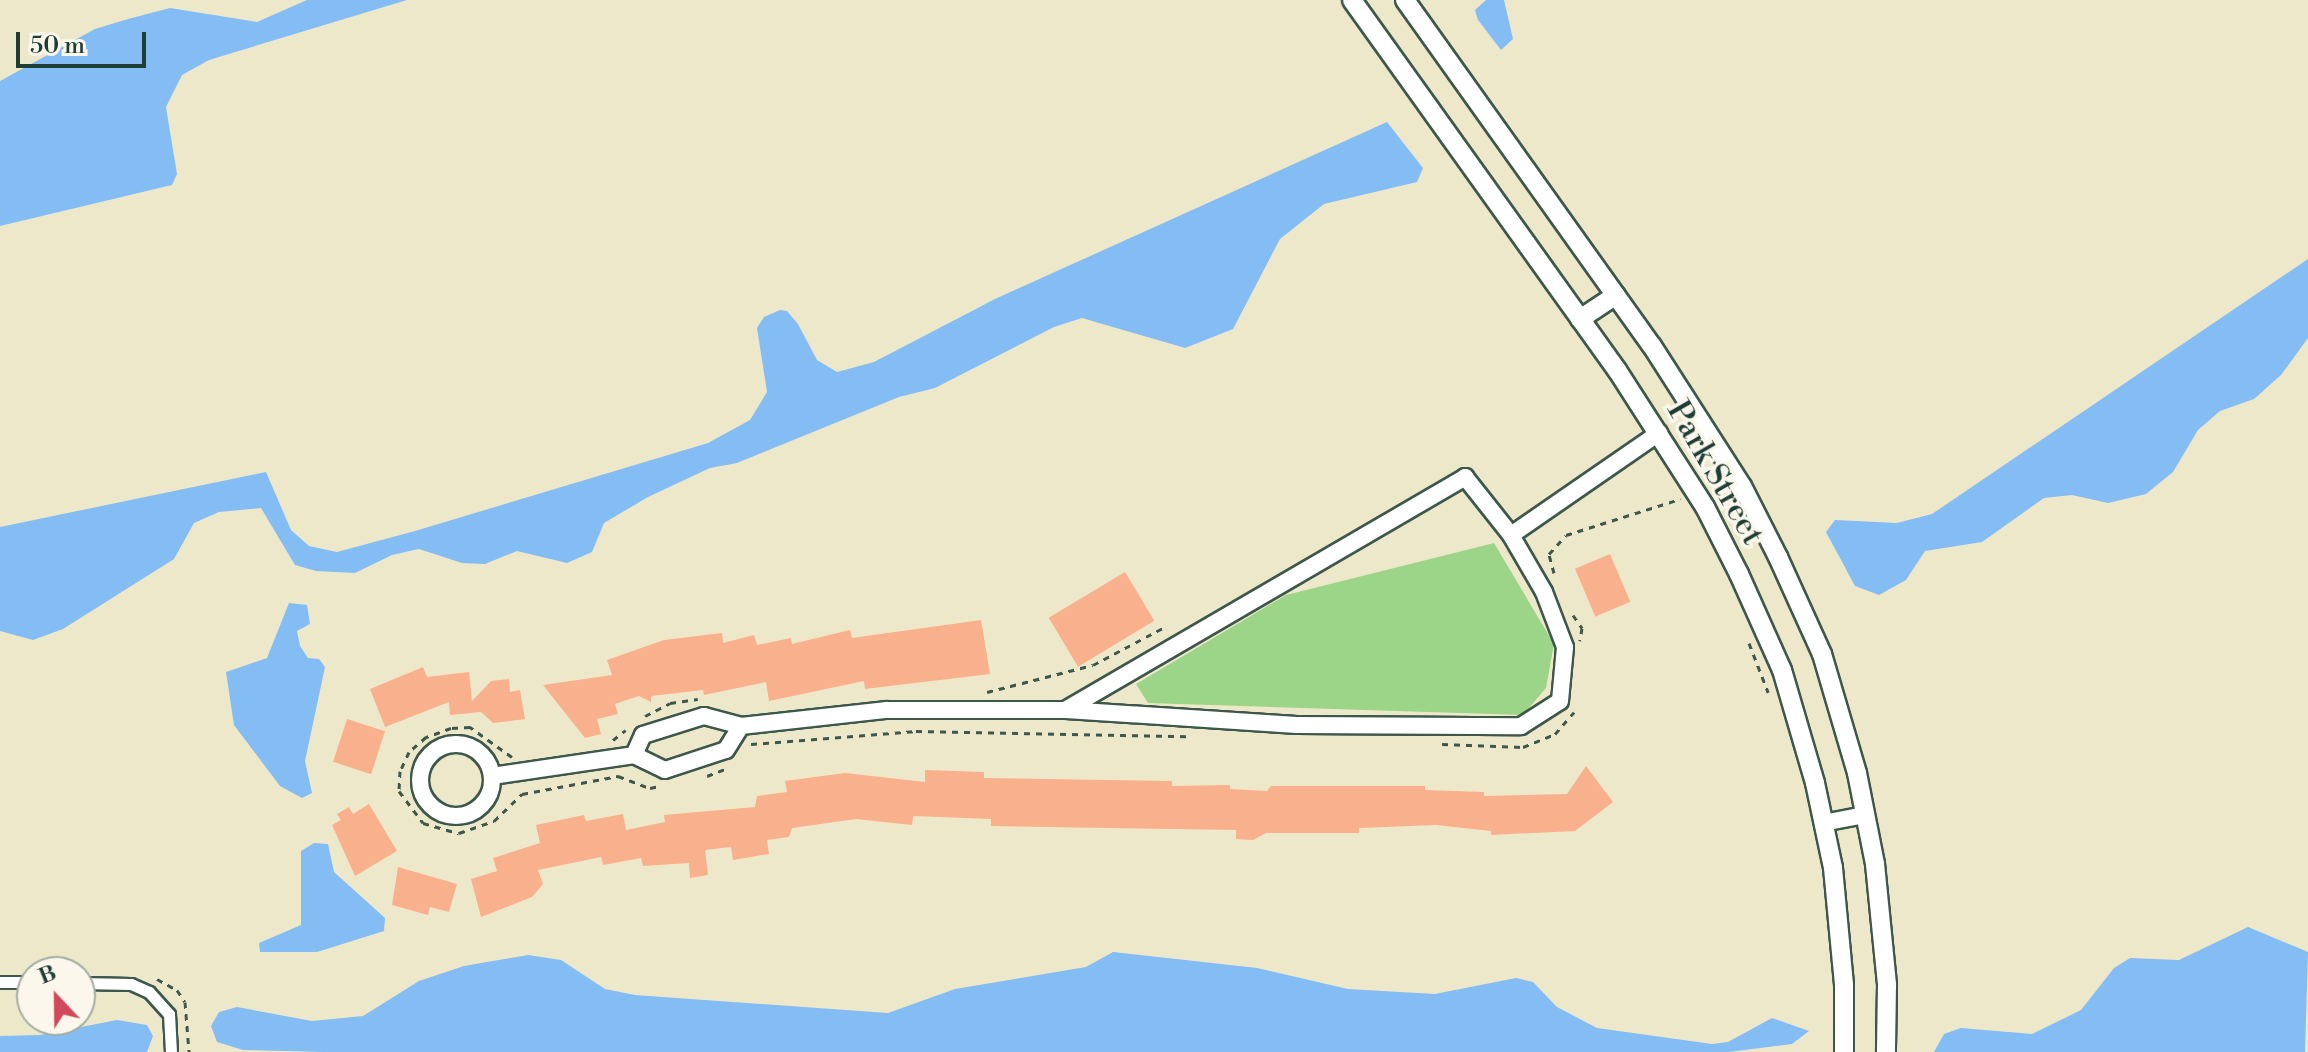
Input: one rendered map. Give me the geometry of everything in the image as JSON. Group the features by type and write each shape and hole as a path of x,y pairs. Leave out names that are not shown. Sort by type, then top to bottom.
{"street":[{"name":"Park Street","path":"1352,0 1659,433 1705,507 1782,670 1823,823 1844,985 1844,1052"},
{"name":"Park Street","path":"1405,0 1616,295 1727,460 1778,557 1822,654 1865,815 1887,985 1886,1052"},
{"path":"1580,319 1616,295"},
{"path":"1511,535 1659,433"},
{"path":"634,755 643,735 663,725 704,716 741,726 887,710 1066,710 1297,725 1521,726 1560,701 1565,647 1544,592 1511,535 1465,477 1066,710"},
{"path":"492,776 634,755 665,770 699,762 726,750 741,726"},
{"path":"452,745 474,749 492,776 486,800 466,815 454,816 431,807 420,784 431,754 452,745"},
{"path":"1823,823 1865,815"},
{"path":"96,983 131,984 149,992 169,1014 171,1052"}],"green space":[{"path":"1494,543 1554,644 1546,688 1523,715 1148,703 1136,684 1286,595"}],"water":[{"path":"307,0 407,0 209,60 182,75 166,107 177,174 172,185 0,226 0,81 95,29 128,19 170,8 257,22"},
{"path":"1486,0 1504,0 1513,39 1501,50 1478,20 1475,10"},
{"path":"1387,122 1423,168 1417,182 1324,204 1280,239 1233,329 1185,348 1082,318 1054,327 935,388 899,397 737,463 710,468 648,497 604,523 592,552 567,563 517,551 485,564 462,563 419,549 392,555 355,573 316,571 295,565 261,508 219,512 194,523 174,559 63,629 33,640 0,631 0,527 266,472 291,530 309,546 337,552 415,531 708,443 750,420 767,392 757,328 764,317 780,310 787,311 798,324 817,360 837,372 874,362 995,299"},
{"path":"2308,259 2308,338 2281,375 2254,399 2220,411 2198,430 2173,472 2146,494 2108,503 2072,495 2044,498 1982,542 1925,551 1906,580 1879,595 1855,586 1826,532 1835,520 1897,523 1932,514"},
{"path":"289,603 307,605 310,624 297,631 300,646 308,658 319,659 325,667 305,761 312,793 302,798 280,786 234,725 226,672 267,658"},
{"path":"314,843 328,844 334,872 385,918 384,931 317,952 260,952 259,943 301,925 301,851"},
{"path":"2248,927 2308,952 2305,1052 1934,1052 1944,1034 1961,1028 2032,1034 2081,1010 2114,968 2130,958 2179,960"},
{"path":"1113,952 1257,968 1348,989 1435,994 1516,978 1533,982 1557,1007 1597,1028 1712,1044 1728,1042 1772,1018 1809,1031 1792,1044 1729,1052 323,1052 243,1050 217,1042 211,1026 219,1012 237,1007 312,1021 363,1016 419,981 464,966 528,955 561,960 605,989 635,995 888,1013 955,989 1086,967"},
{"path":"117,1020 147,1025 153,1036 147,1052 0,1052 0,1036 96,1036 96,1024"}],"building":[{"path":"1610,554 1630,602 1595,617 1575,569"},
{"path":"1125,572 1154,621 1078,667 1049,618"},
{"path":"981,620 990,674 865,689 864,681 769,701 766,682 704,695 703,690 651,696 651,702 639,696 615,704 618,714 597,719 601,734 585,738 543,685 612,675 607,660 664,640 722,633 723,643 754,635 757,645 791,638 792,644 850,630 852,638"},
{"path":"423,667 427,677 469,672 472,701 491,681 509,679 510,692 520,690 525,719 493,723 481,712 450,715 449,702 385,727 370,689"},
{"path":"347,719 385,731 371,774 333,762"},
{"path":"1586,766 1613,802 1575,831 1491,835 1491,831 1436,825 1359,828 1359,833 1266,833 1253,840 1236,839 1236,830 991,826 991,819 913,816 912,825 856,819 792,828 789,837 767,840 769,854 733,860 731,847 705,850 708,875 690,878 689,863 643,866 641,858 603,865 601,857 538,870 543,884 532,897 481,917 471,879 497,871 493,858 540,843 536,825 584,815 586,821 623,814 626,830 665,822 664,815 755,807 757,796 787,792 785,781 845,773 925,782 925,770 984,772 984,778 1172,781 1172,786 1230,785 1230,789 1267,791 1271,786 1425,786 1425,790 1484,792 1484,796 1567,794"},
{"path":"369,804 397,851 355,876 332,825 341,820 337,814 349,807 353,814"},
{"path":"398,867 457,884 449,912 430,907 428,915 392,905"}]}
